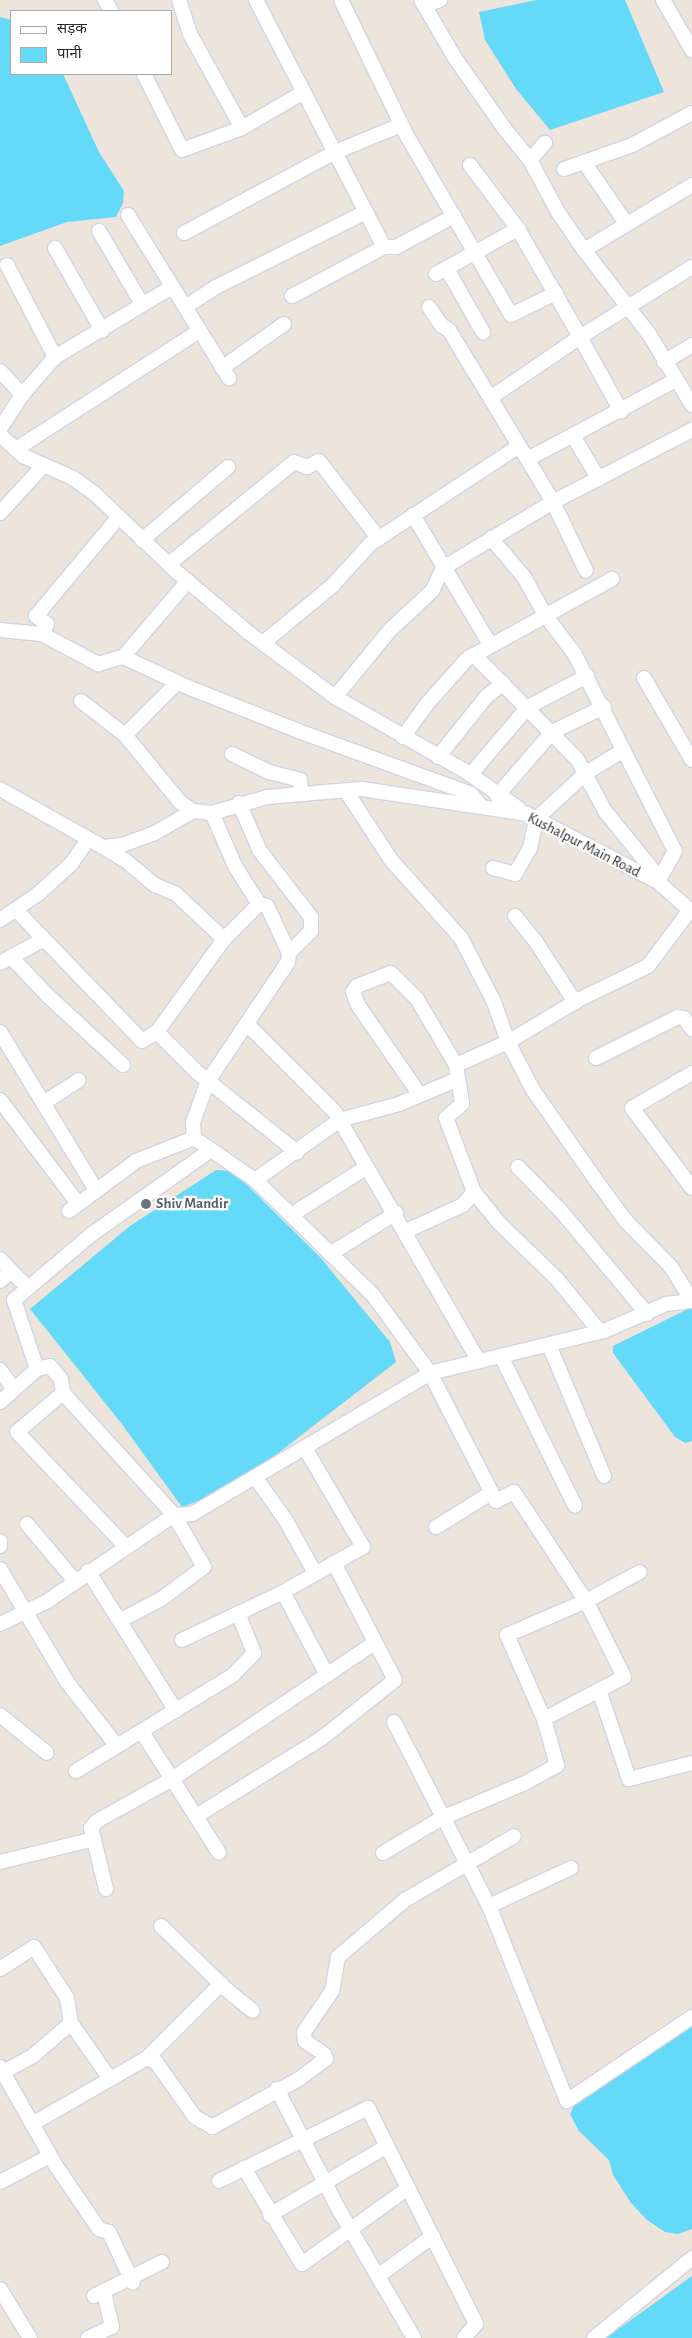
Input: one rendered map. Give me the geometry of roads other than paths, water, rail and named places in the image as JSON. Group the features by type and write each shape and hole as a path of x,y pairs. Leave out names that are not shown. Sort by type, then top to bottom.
{"street":[{"path":"256,0 333,153 384,247"},
{"path":"341,0 401,125 512,316 556,293"},
{"path":"440,0 423,3 455,58 504,128 530,160 558,212 584,250 627,308 650,334 664,362 692,405"},
{"path":"664,0 692,50"},
{"path":"179,5 190,34 242,128"},
{"path":"144,75 182,150 242,128 302,93"},
{"path":"564,169 632,145 692,113"},
{"path":"184,233 333,153 401,125"},
{"path":"530,160 545,143"},
{"path":"584,162 626,223"},
{"path":"470,165 518,229 556,293 620,411"},
{"path":"584,250 692,185"},
{"path":"185,307 248,271 364,212"},
{"path":"128,215 225,373 284,324"},
{"path":"292,296 384,247 396,247 454,216"},
{"path":"483,332 441,272 477,254 518,229"},
{"path":"99,231 142,304"},
{"path":"55,248 102,330"},
{"path":"7,265 55,357"},
{"path":"490,398 580,337 692,267"},
{"path":"0,429 22,395 55,357 172,287"},
{"path":"429,307 441,325 449,330 528,459 553,502 586,571"},
{"path":"16,449 199,331"},
{"path":"664,362 692,344"},
{"path":"0,371 22,395"},
{"path":"528,459 676,380"},
{"path":"335,697 390,630 432,591 443,568 553,502 692,430"},
{"path":"0,435 16,449 44,465 73,478 188,581 263,643 335,697 470,775 497,796 532,816"},
{"path":"573,436 599,479"},
{"path":"263,643 333,584 378,539 519,446"},
{"path":"169,564 294,462 307,467 319,461 378,539"},
{"path":"0,513 44,465"},
{"path":"142,540 228,467"},
{"path":"413,515 490,644"},
{"path":"42,634 47,624 36,616 118,518"},
{"path":"491,538 524,578 545,615 574,653 604,707 675,851 658,882"},
{"path":"403,737 450,677 474,654 612,579"},
{"path":"0,630 42,634 98,664 123,657 188,581"},
{"path":"474,654 552,732 586,773 605,812 655,873 658,882"},
{"path":"123,657 177,683 301,732 471,794 482,806"},
{"path":"470,775 528,707 587,676"},
{"path":"644,678 692,760"},
{"path":"125,735 177,683"},
{"path":"438,757 486,697 503,683"},
{"path":"81,701 125,735 180,802 193,810 212,813 235,866 259,904 267,906 289,953 288,962 208,1081 193,1122 194,1138"},
{"path":"497,796 552,732 604,707"},
{"path":"492,868 511,875 521,868 532,816 586,773 624,750"},
{"path":"232,754 269,772 300,780 301,794"},
{"name":"Kushalpur Main Road","path":"212,813 239,803 301,794 362,789 482,806 532,816 658,882 691,911"},
{"path":"0,790 125,860 155,885 176,894 224,939"},
{"path":"0,1624 28,1613 125,1546 174,1516 192,1514 430,1374 600,1332 647,1314 666,1304 692,1300 671,1267 625,1220 533,1090 508,1042 494,1002 461,938 391,860 346,791"},
{"path":"239,803 260,851 311,917 311,931 289,953"},
{"path":"103,847 122,845 153,834 193,810"},
{"path":"0,920 16,911 71,864 88,840"},
{"path":"16,911 142,1041 157,1032 224,939 259,904"},
{"path":"456,1065 508,1042 575,1002 648,966 691,911"},
{"path":"515,916 536,942 575,1002"},
{"path":"44,939 6,960 123,1065"},
{"path":"420,1095 358,1005 353,992 357,986 391,973 417,999 456,1065 462,1104 446,1118 474,1192 499,1223 557,1279 600,1332"},
{"path":"596,1058 678,1017 684,1018 692,1029"},
{"path":"246,1024 324,1099 340,1120 396,1213 479,1361"},
{"path":"0,1032 95,1188"},
{"path":"157,1032 208,1081 297,1152"},
{"path":"692,1073 632,1108 692,1188"},
{"path":"255,1180 340,1120 420,1095 458,1079"},
{"path":"44,1102 79,1080"},
{"path":"0,1100 73,1207 95,1188 136,1161 194,1138"},
{"path":"194,1138 255,1180 373,1295 430,1374 496,1501 514,1492 586,1601 624,1677 544,1718"},
{"path":"37,1369 14,1300 92,1234 211,1150"},
{"path":"299,1210 367,1167"},
{"path":"518,1167 561,1211 647,1314"},
{"path":"406,1231 464,1205 474,1192"},
{"path":"330,1254 396,1213"},
{"path":"0,1259 5,1276 28,1288"},
{"path":"549,1345 604,1476"},
{"path":"501,1356 575,1506"},
{"path":"0,1402 37,1369 50,1366 61,1379 63,1393 174,1516 204,1567 161,1599 121,1620"},
{"path":"0,1370 14,1389"},
{"path":"63,1393 17,1432 125,1546"},
{"path":"182,1640 283,1592 363,1547 305,1448"},
{"path":"255,1477 285,1519 315,1574"},
{"path":"436,1527 491,1493"},
{"path":"27,1524 75,1581"},
{"path":"0,1541 0,1546"},
{"path":"198,1815 322,1738 395,1680 374,1644 334,1563"},
{"path":"0,1568 67,1682 117,1746"},
{"path":"88,1571 121,1620 176,1711"},
{"path":"383,1853 442,1818 526,1783 557,1765 544,1718 507,1635 586,1601 640,1572"},
{"path":"283,1592 327,1675"},
{"path":"76,1770 142,1732 233,1675 254,1653 238,1613"},
{"path":"106,1889 91,1828 97,1821 172,1779 374,1644"},
{"path":"599,1690 629,1779 692,1763"},
{"path":"0,1715 47,1753"},
{"path":"394,1722 465,1864 489,1906 567,2101 692,2017"},
{"path":"142,1732 198,1815 220,1853"},
{"path":"147,2058 156,2062 195,2117 212,2127 277,2089 299,2079 326,2058 305,2041 304,2032 332,1991 338,1957 405,1900 514,1836"},
{"path":"0,1862 94,1839"},
{"path":"489,1906 571,1868"},
{"path":"161,1926 221,1984 253,2010"},
{"path":"0,1969 34,1947 67,1998 71,2023 110,2079"},
{"path":"32,2124 147,2058 221,1984"},
{"path":"71,2023 34,2055 1,2071 50,2156 100,2229 108,2232 132,2280"},
{"path":"277,2089 324,2180 414,2338"},
{"path":"219,2181 368,2108 476,2324 464,2338"},
{"path":"270,2215 324,2180 387,2146"},
{"path":"0,2182 50,2156"},
{"path":"244,2168 270,2215 302,2264 408,2188"},
{"path":"378,2276 432,2236"},
{"path":"594,2338 692,2258"},
{"path":"88,2338 112,2327 99,2294 132,2280 162,2262"},
{"path":"0,2289 30,2338"}],"water":[{"path":"536,0 625,0 664,92 550,130 516,89 485,40 479,12"},
{"path":"0,17 10,20 10,75 63,75 99,152 124,191 123,203 116,217 67,222 0,246"},
{"path":"216,1170 233,1171 319,1256 390,1342 396,1362 233,1488 182,1507 121,1423 30,1309 130,1226"},
{"path":"692,1307 692,1441 685,1443 675,1437 613,1353 613,1346"},
{"path":"692,2019 692,2229 678,2234 665,2232 647,2220 631,2203 613,2175 609,2160 579,2131 570,2114 582,2090"},
{"path":"692,2276 692,2338 606,2338"}],"place":[{"name":"Shiv Mandir","path":"146,1204"}]}
